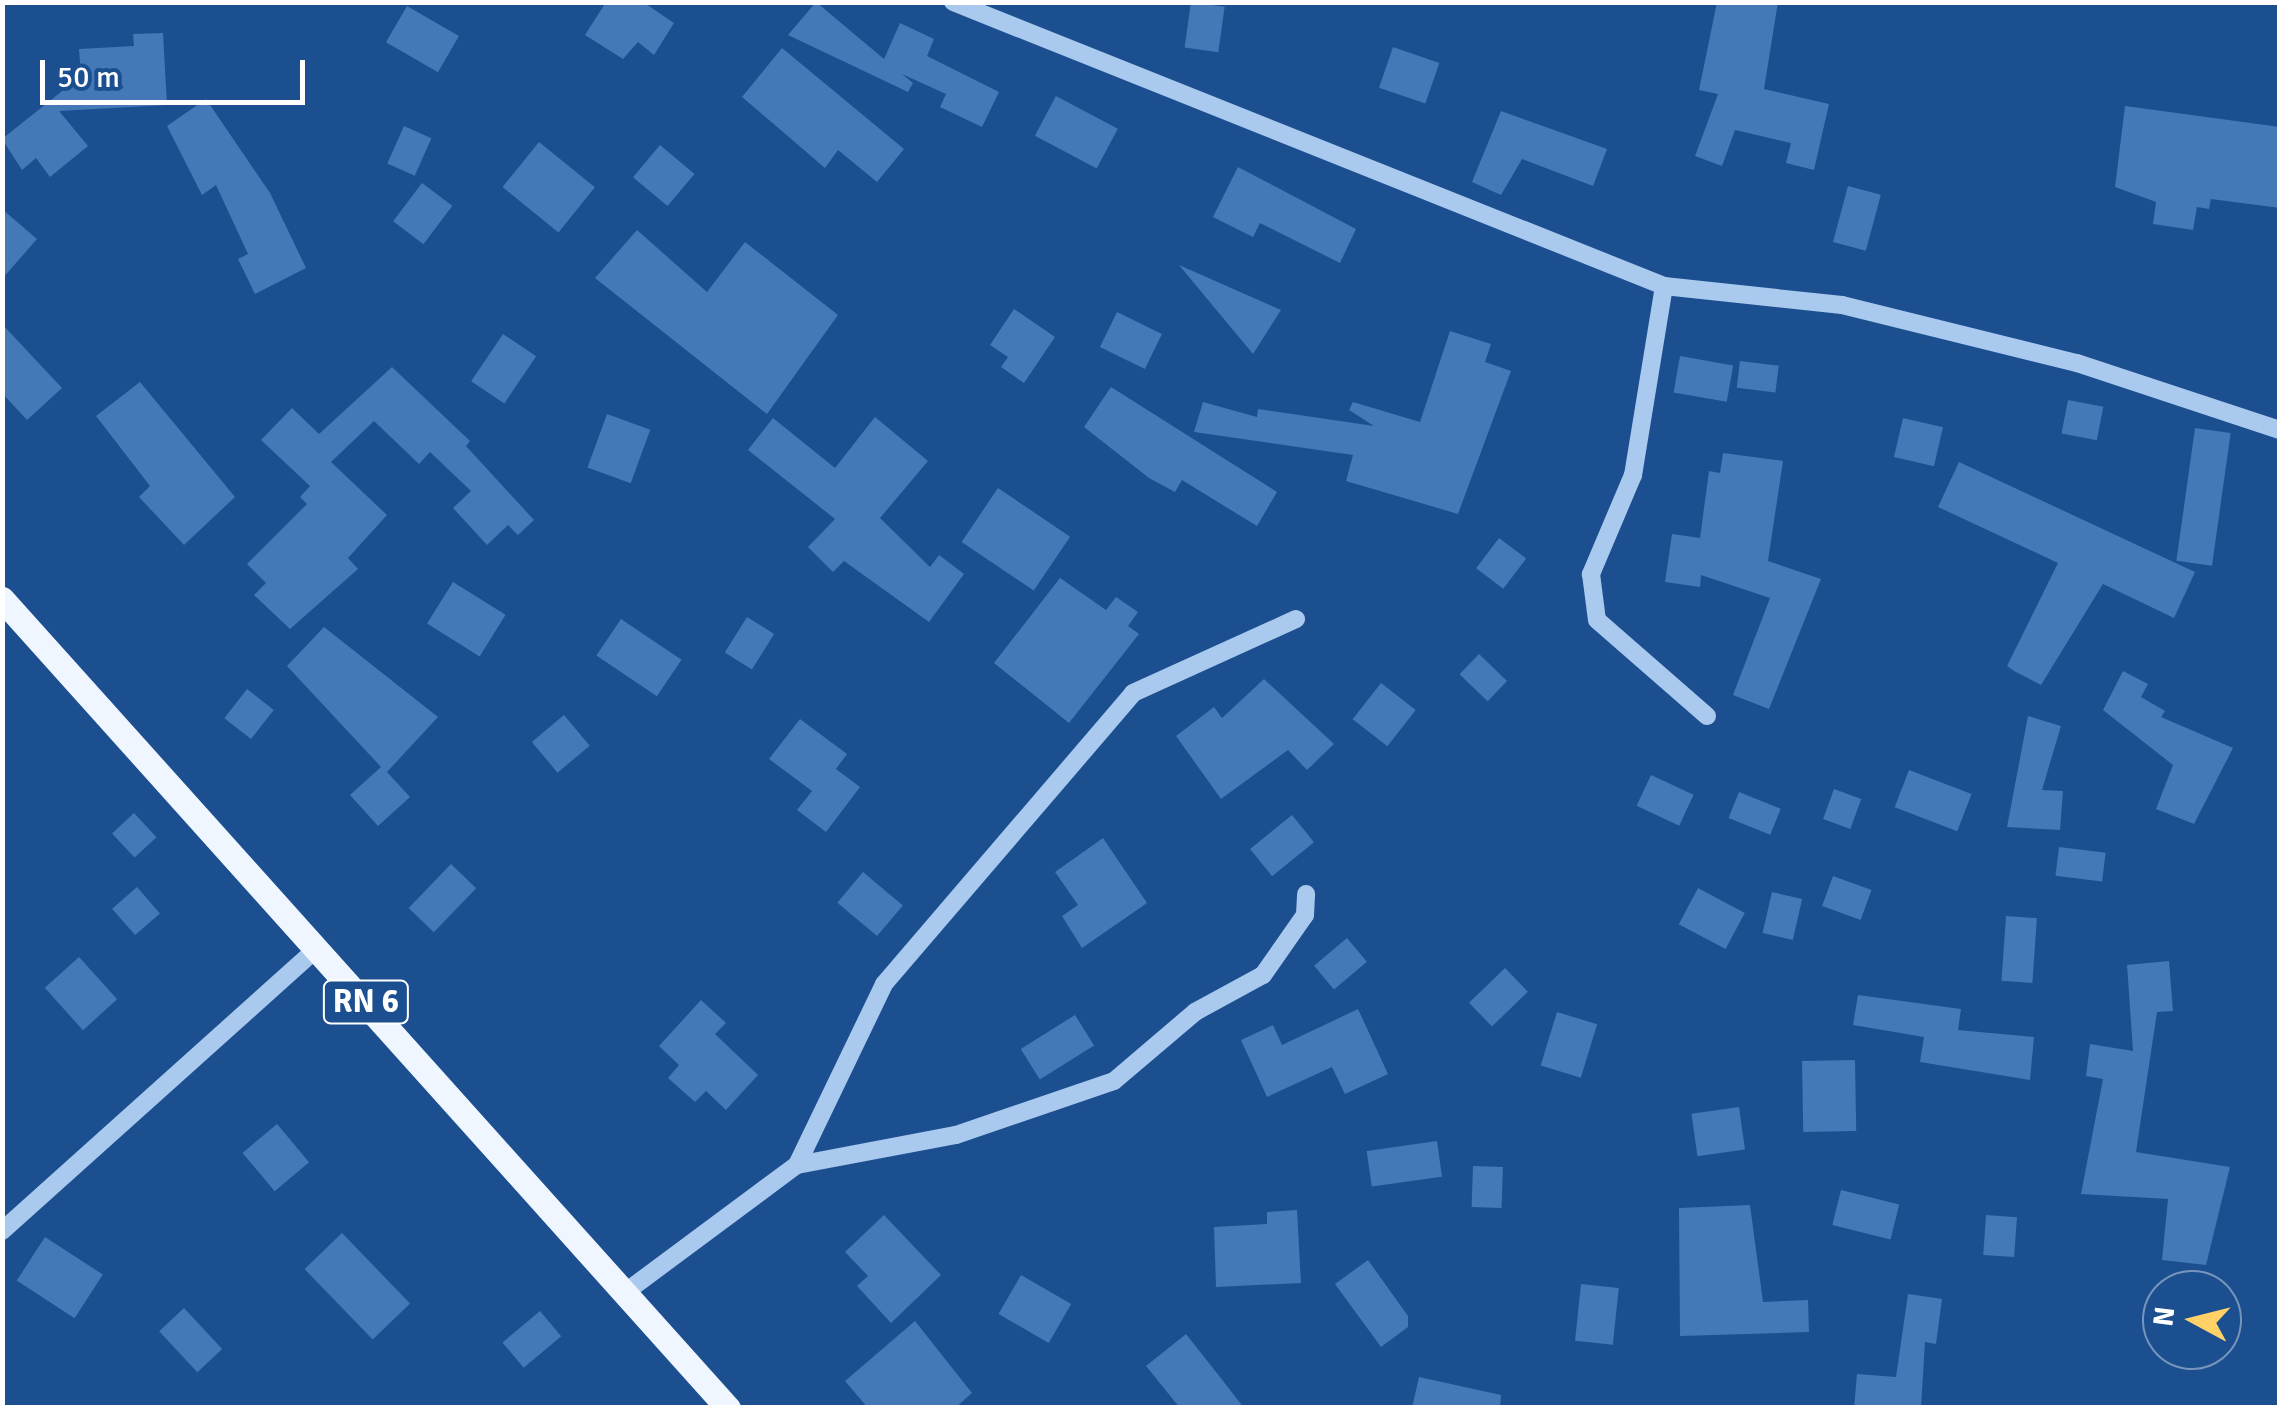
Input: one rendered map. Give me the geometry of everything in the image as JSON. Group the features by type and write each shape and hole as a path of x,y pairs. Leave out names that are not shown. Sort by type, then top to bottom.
{"main road":[{"name":"RN 6","path":"2,599 728,1408"}],"street":[{"path":"953,2 1664,286 1842,305 2077,364 2280,430"},
{"path":"1664,286 1633,475 1591,574 1597,620 1707,716"},
{"path":"796,1165 884,984 1132,692 1296,619"},
{"path":"623,1294 796,1165 956,1136 1114,1081 1195,1012 1263,974 1305,915 1306,894"},
{"path":"2,1230 318,947"}],"building":[{"path":"606,2 643,2 674,23 654,55 638,42 623,59 585,35"},
{"path":"816,2 884,59 900,23 934,39 927,56 999,92 982,127 940,107 946,94 902,74 913,83 908,92 788,35"},
{"path":"1191,2 1225,7 1218,52 1185,48"},
{"path":"1717,2 1778,2 1764,89 1829,104 1814,170 1786,163 1791,143 1735,130 1722,166 1695,156 1718,94 1699,90"},
{"path":"407,6 459,36 438,72 386,42"},
{"path":"163,33 167,105 59,111 88,146 50,177 36,158 22,170 2,139 81,76 79,49 134,46 133,34"},
{"path":"1393,47 1439,63 1425,104 1379,88"},
{"path":"782,48 904,149 877,182 838,150 825,168 742,97"},
{"path":"1056,96 1118,129 1097,169 1035,136"},
{"path":"206,99 270,193 306,268 255,294 238,259 248,254 216,185 202,195 167,126"},
{"path":"2125,106 2280,127 2280,208 2211,199 2209,209 2197,207 2193,230 2153,224 2156,202 2115,187"},
{"path":"1501,111 1607,149 1593,186 1522,159 1501,195 1472,182"},
{"path":"404,126 431,138 415,176 387,163"},
{"path":"539,142 595,187 558,232 502,187"},
{"path":"660,145 694,174 667,206 633,177"},
{"path":"1238,167 1356,229 1340,263 1260,223 1253,237 1213,217"},
{"path":"422,183 452,206 423,244 393,221"},
{"path":"1848,186 1881,195 1866,251 1833,242"},
{"path":"2,209 37,239 2,279"},
{"path":"637,230 707,292 745,242 838,315 767,414 595,278"},
{"path":"1179,265 1281,310 1253,354"},
{"path":"1014,309 1055,337 1024,383 1001,367 1008,357 990,345"},
{"path":"1117,312 1162,334 1145,369 1100,347"},
{"path":"2,324 62,388 27,420 2,393"},
{"path":"1450,331 1491,344 1485,362 1511,371 1458,514 1346,481 1353,455 1194,432 1203,402 1257,417 1258,409 1374,426 1349,410 1353,402 1420,422"},
{"path":"503,334 536,356 504,404 471,381"},
{"path":"1680,356 1733,365 1727,402 1674,392"},
{"path":"1740,361 1779,366 1775,393 1737,388"},
{"path":"392,367 470,441 466,446 534,520 518,535 508,525 487,545 453,508 471,491 430,452 419,464 374,421 331,462 387,515 348,558 358,569 290,629 254,595 266,583 247,564 307,504 300,497 310,486 261,440 292,408 319,434"},
{"path":"140,382 235,497 184,545 139,497 150,486 96,416"},
{"path":"1111,387 1277,492 1257,526 1182,480 1175,492 1149,478 1084,427"},
{"path":"2068,400 2103,407 2097,440 2062,433"},
{"path":"607,414 650,430 631,483 588,468"},
{"path":"875,417 928,461 880,518 930,567 939,555 964,574 929,622 844,561 833,572 808,547 835,519 748,450 773,418 835,468"},
{"path":"1903,418 1943,427 1934,466 1894,457"},
{"path":"2195,428 2231,433 2212,566 2176,561"},
{"path":"1723,453 1783,461 1768,561 1821,579 1769,709 1733,695 1770,598 1701,575 1700,587 1665,582 1672,534 1700,538 1709,471 1720,473"},
{"path":"1959,462 2195,572 2174,618 2103,584 2041,685 2007,666 2058,563 1938,507"},
{"path":"998,488 1070,537 1034,591 962,542"},
{"path":"1499,538 1526,558 1503,589 1476,568"},
{"path":"1060,578 1106,610 1116,597 1138,612 1128,626 1139,634 1069,723 994,663"},
{"path":"453,582 506,615 480,656 427,624"},
{"path":"747,617 774,634 752,670 725,653"},
{"path":"621,619 682,660 657,696 596,655"},
{"path":"324,627 438,717 387,772 410,797 378,826 350,795 381,767 287,666"},
{"path":"1479,654 1507,681 1488,701 1460,674"},
{"path":"2123,671 2148,684 2141,697 2165,711 2161,717 2233,748 2194,824 2156,809 2173,765 2103,710"},
{"path":"1264,679 1334,744 1307,770 1288,750 1221,799 1176,736 1214,707 1222,718"},
{"path":"1381,683 1416,710 1387,746 1353,719"},
{"path":"247,689 274,710 251,739 224,718"},
{"path":"564,715 590,746 558,773 532,742"},
{"path":"2028,716 2061,726 2042,790 2063,791 2060,830 2007,827"},
{"path":"800,719 847,754 836,769 860,787 826,832 797,810 812,791 769,759"},
{"path":"1909,770 1972,794 1957,831 1895,807"},
{"path":"1651,775 1694,795 1679,826 1637,806"},
{"path":"1834,789 1861,799 1850,829 1823,819"},
{"path":"1739,792 1781,809 1770,835 1729,818"},
{"path":"134,813 157,837 135,858 112,833"},
{"path":"1292,815 1314,842 1272,876 1250,849"},
{"path":"1103,838 1147,903 1082,948 1062,916 1078,905 1055,872"},
{"path":"2059,847 2106,853 2102,882 2055,876"},
{"path":"451,864 476,888 434,932 409,908"},
{"path":"863,872 903,905 877,936 837,903"},
{"path":"1833,876 1872,890 1861,920 1822,906"},
{"path":"137,887 160,913 135,935 112,909"},
{"path":"1698,888 1745,913 1726,949 1679,924"},
{"path":"1772,892 1802,899 1793,940 1763,933"},
{"path":"2006,916 2037,918 2032,983 2001,981"},
{"path":"1347,938 1367,962 1334,989 1314,966"},
{"path":"79,957 117,999 83,1030 45,988"},
{"path":"2169,961 2173,1011 2157,1012 2136,1152 2230,1167 2206,1265 2162,1260 2168,1199 2081,1194 2103,1079 2086,1076 2090,1044 2133,1051 2127,965"},
{"path":"1505,968 1528,992 1492,1026 1469,1003"},
{"path":"1858,995 1961,1009 1958,1030 2034,1037 2030,1080 1920,1062 1924,1037 1853,1025"},
{"path":"701,1000 726,1023 715,1034 758,1075 726,1110 706,1091 695,1102 668,1078 679,1065 659,1046"},
{"path":"1358,1009 1388,1074 1345,1094 1332,1067 1267,1097 1241,1040 1273,1025 1282,1045"},
{"path":"1557,1012 1597,1024 1581,1078 1541,1066"},
{"path":"1075,1015 1094,1046 1040,1079 1021,1049"},
{"path":"1855,1060 1856,1131 1803,1132 1802,1061"},
{"path":"1739,1107 1745,1150 1697,1156 1691,1114"},
{"path":"277,1124 309,1162 275,1191 243,1153"},
{"path":"1437,1141 1442,1177 1372,1187 1367,1151"},
{"path":"1473,1166 1503,1167 1502,1208 1472,1207"},
{"path":"1841,1190 1899,1205 1891,1239 1832,1225"},
{"path":"1750,1205 1763,1302 1808,1300 1809,1332 1680,1336 1679,1208"},
{"path":"1297,1210 1301,1283 1216,1287 1214,1227 1267,1224 1267,1212"},
{"path":"884,1215 941,1275 891,1323 857,1286 868,1276 845,1252"},
{"path":"1986,1215 2017,1217 2014,1257 1983,1255"},
{"path":"342,1233 410,1303 373,1340 305,1269"},
{"path":"45,1237 103,1275 75,1318 17,1281"},
{"path":"1368,1260 1408,1316 1408,1327 1381,1347 1335,1284"},
{"path":"1021,1275 1071,1304 1049,1343 998,1314"},
{"path":"1581,1284 1619,1288 1613,1345 1575,1341"},
{"path":"1908,1294 1942,1299 1936,1344 1925,1342 1921,1408 1854,1408 1857,1374 1896,1377"},
{"path":"184,1308 222,1349 197,1372 159,1331"},
{"path":"540,1311 561,1336 524,1368 502,1342"},
{"path":"915,1321 972,1393 955,1408 868,1408 845,1381"},
{"path":"1186,1334 1244,1408 1180,1408 1146,1366"},
{"path":"1419,1377 1501,1395 1500,1408 1412,1408"}]}
